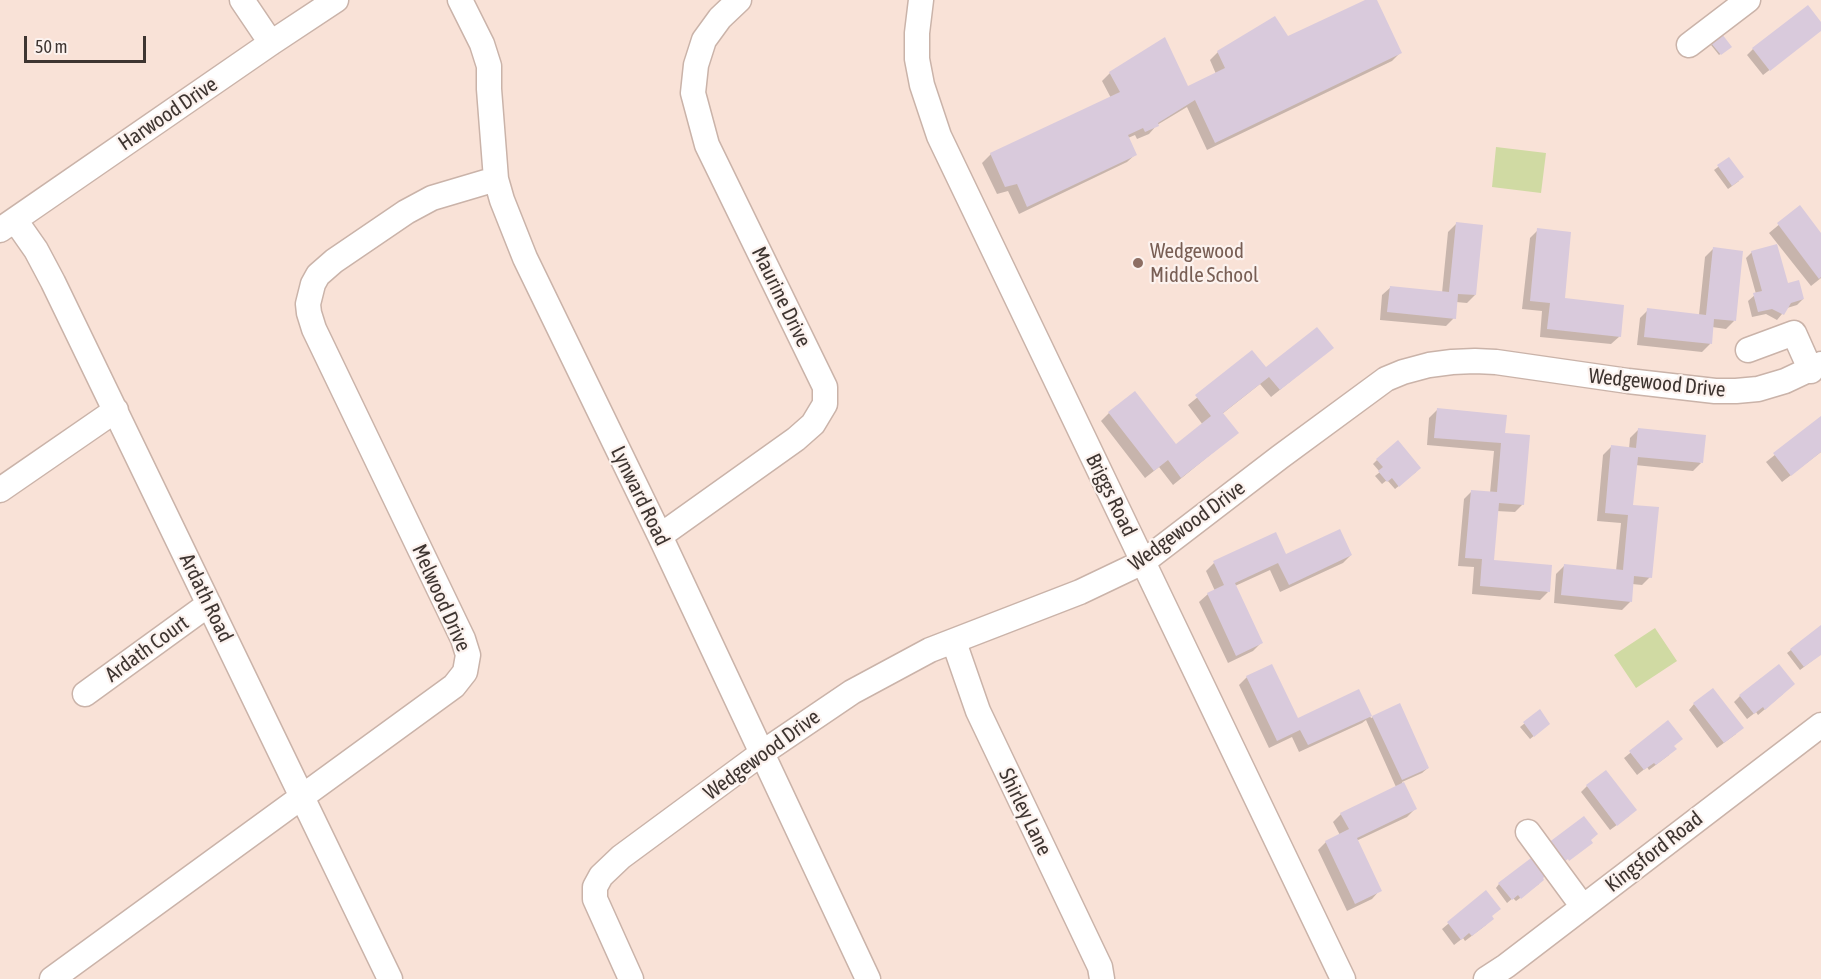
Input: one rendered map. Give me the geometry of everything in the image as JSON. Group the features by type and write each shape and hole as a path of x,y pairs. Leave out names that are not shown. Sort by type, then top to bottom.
{"street":[{"path":"242,0 271,43"},
{"name":"Harwood Drive","path":"7,225 336,0"},
{"name":"Lynward Road","path":"460,0 482,44 489,66 496,179 525,258 660,536 868,979"},
{"name":"Maurine Drive","path":"660,536 796,438 813,424 825,404 825,387 707,145 693,93 696,65 704,40 720,18 739,0"},
{"name":"Briggs Road","path":"921,0 917,59 922,85 939,136 1343,979"},
{"path":"1689,45 1748,0"},
{"name":"Melwood Drive","path":"52,979 454,686 465,672 468,655 458,628 314,329 309,304 313,284 318,275 334,261 406,212 432,198 496,179"},
{"name":"Ardath Road","path":"7,225 36,250 53,282 390,979"},
{"path":"1748,350 1794,333 1816,368"},
{"name":"Wedgewood Drive","path":"631,979 595,899 596,887 601,876 621,857 762,753 852,692 930,650 1080,592 1143,562 1386,379 1417,368 1452,362 1496,362 1555,372 1715,391 1758,388 1785,381 1816,368"},
{"path":"0,490 116,410"},
{"name":"Ardath Court","path":"85,694 209,604"},
{"name":"Shirley Lane","path":"954,642 978,711 1100,967 1102,979"},
{"name":"Kingsford Road","path":"1486,979 1821,724"},
{"path":"1528,832 1583,907"}],"green space":[{"path":"1496,147 1546,153 1541,193 1492,187"},
{"path":"1655,628 1677,661 1636,688 1614,655"}],"building":[{"path":"1365,0 1377,0 1402,53 1215,143 1195,100 1158,123 1159,126 1145,132 1143,128 1128,135 1137,155 1027,207 1017,184 1005,187 990,153 1120,92 1109,72 1165,37 1188,86 1225,68 1217,51 1275,16 1288,36"},
{"path":"1808,5 1821,22 1821,31 1770,71 1752,48"},
{"path":"1722,34 1732,47 1721,55 1711,43"},
{"path":"1729,157 1744,177 1732,186 1717,165"},
{"path":"1800,205 1821,233 1821,277 1819,279 1777,223"},
{"path":"1456,222 1483,225 1476,295 1458,294 1456,319 1387,312 1390,286 1449,292"},
{"path":"1537,228 1571,232 1565,298 1624,305 1621,337 1547,329 1550,303 1530,301"},
{"path":"1777,244 1788,283 1799,280 1804,299 1791,303 1784,315 1772,309 1758,312 1753,293 1762,291 1751,251"},
{"path":"1713,247 1743,251 1736,321 1714,319 1712,344 1644,337 1647,308 1706,315"},
{"path":"1317,327 1334,348 1280,390 1269,377 1223,413 1239,433 1181,478 1168,460 1154,471 1108,412 1135,391 1176,444 1211,416 1195,395 1252,350 1266,367"},
{"path":"1437,408 1507,415 1505,433 1530,435 1524,505 1499,503 1494,560 1552,565 1550,592 1480,586 1482,559 1465,558 1471,490 1497,492 1501,443 1434,438"},
{"path":"1821,416 1821,452 1791,476 1773,453"},
{"path":"1638,428 1706,435 1703,463 1638,457 1633,505 1659,507 1652,578 1634,576 1632,602 1561,595 1564,564 1623,570 1628,515 1605,513 1611,445 1636,448"},
{"path":"1398,440 1421,468 1399,487 1392,478 1387,482 1378,471 1383,467 1376,459"},
{"path":"1340,529 1352,555 1289,585 1278,563 1235,583 1263,643 1236,656 1207,593 1224,585 1213,561 1276,532 1286,554"},
{"path":"1821,625 1821,655 1804,667 1790,649"},
{"path":"1272,664 1298,718 1359,689 1372,716 1308,745 1300,730 1277,741 1246,676"},
{"path":"1779,664 1795,684 1765,710 1763,707 1754,714 1739,695"},
{"path":"1713,688 1744,728 1724,743 1693,703"},
{"path":"1400,703 1429,768 1402,780 1372,716"},
{"path":"1540,709 1550,724 1534,737 1523,722"},
{"path":"1668,720 1683,739 1674,746 1677,749 1656,765 1654,763 1644,770 1629,751"},
{"path":"1606,770 1637,810 1617,826 1586,785"},
{"path":"1404,782 1417,809 1357,838 1382,891 1355,904 1325,841 1349,829 1340,813"},
{"path":"1584,816 1598,834 1591,840 1593,843 1569,861 1568,859 1559,865 1544,846"},
{"path":"1535,855 1549,873 1521,899 1518,895 1512,900 1498,883"},
{"path":"1486,890 1501,909 1492,916 1494,919 1472,936 1469,933 1461,940 1447,922"}],"place":[{"name":"Wedgewood Middle School","path":"1138,263"}]}
